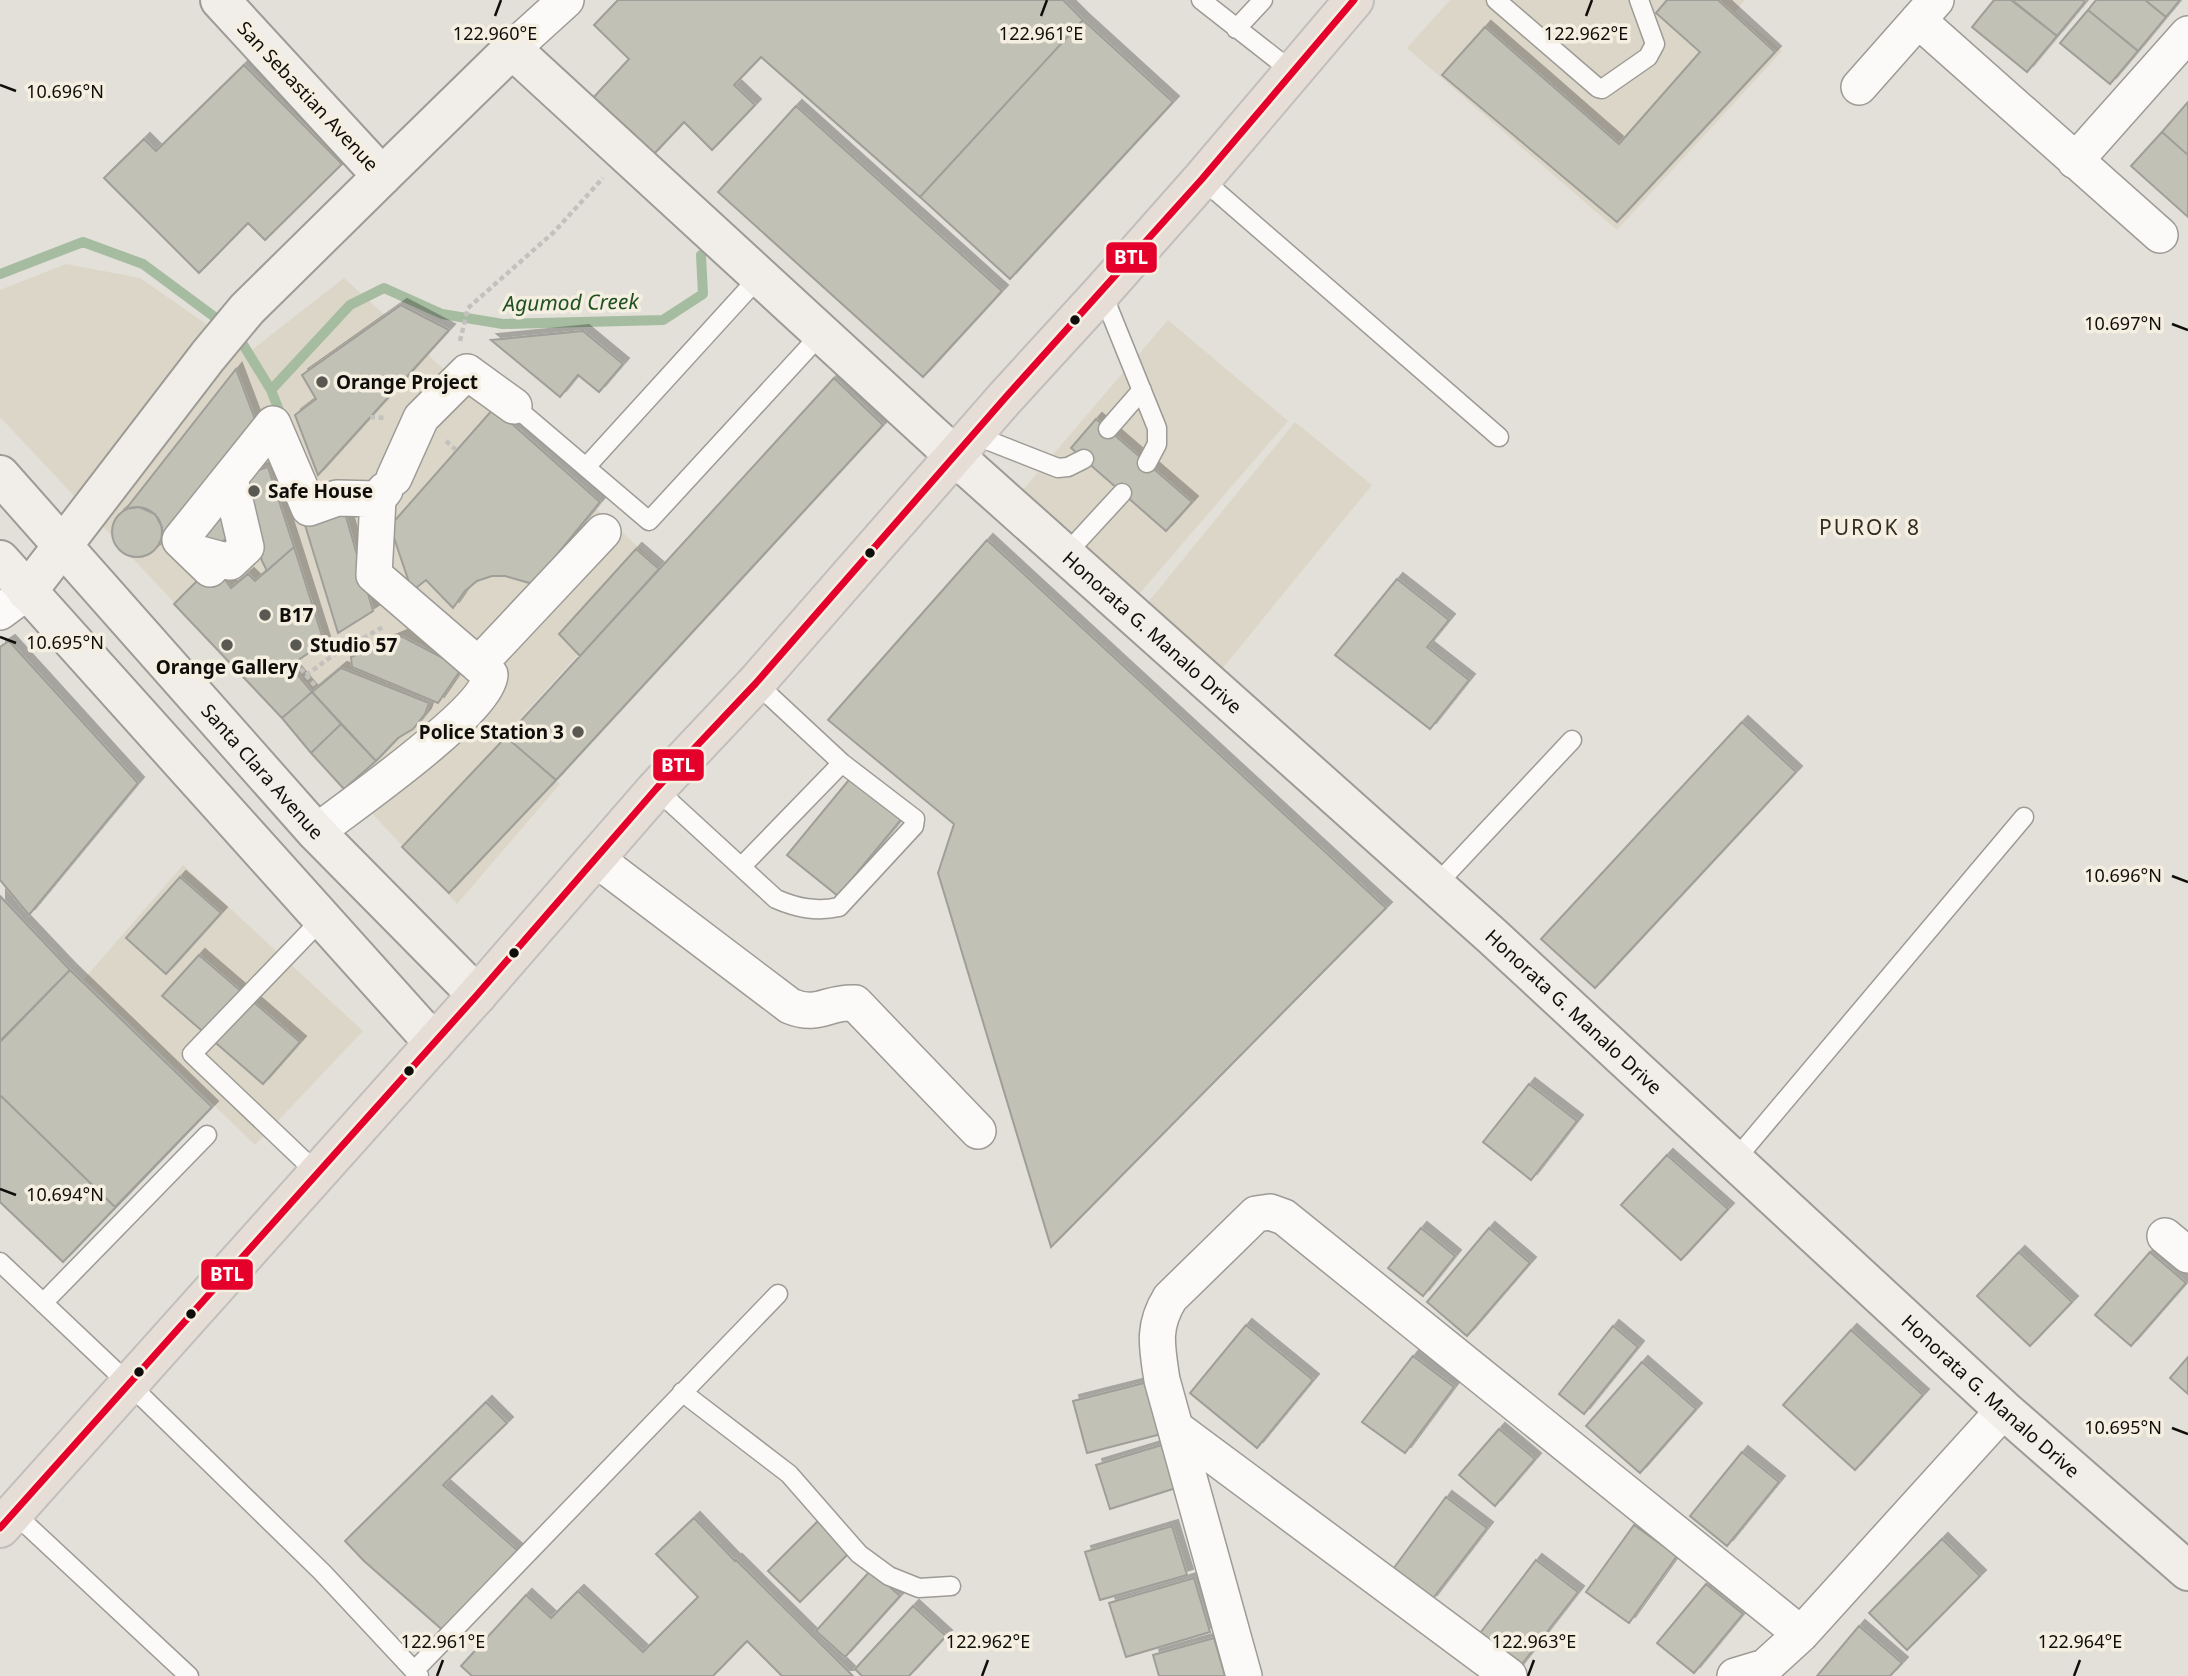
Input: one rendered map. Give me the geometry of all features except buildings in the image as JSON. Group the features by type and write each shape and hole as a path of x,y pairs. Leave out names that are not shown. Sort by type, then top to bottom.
{"main road":[{"path":"7,1521 477,995 656,789 755,683 1102,292 1354,0"}],"street":[{"name":"San Sebastian Avenue","path":"13,602 61,546 247,309 382,176 220,0"},
{"path":"382,176 566,0"},
{"path":"1859,87 1927,10 2075,161 2160,235"},
{"path":"2075,161 2188,34"},
{"name":"Honorata G. Manalo Drive","path":"512,49 821,334 965,446 1065,555 1436,886 2004,1410 2184,1558"},
{"path":"316,832 414,758 483,694 489,682 490,675 374,575 385,489 421,418 467,372 514,406"},
{"path":"230,479 246,547 230,562 201,561 180,540 273,424 309,508 337,498 385,489"},
{"name":"Santa Clara Avenue","path":"0,475 316,832 477,995"},
{"path":"478,665 603,532"},
{"path":"0,560 13,602 321,919 433,1043"},
{"path":"596,859 790,1006 807,1012 855,1003 978,1130"},
{"path":"1244,1676 1162,1380 1157,1330 1161,1313 1170,1298 1256,1214 1263,1212 1284,1217 1801,1634"},
{"path":"1735,1676 1765,1667 1801,1634 2004,1410"},
{"path":"1177,1429 1509,1676"}],"lane":[{"path":"1201,0 1293,72"},
{"path":"1236,29 1263,0"},
{"path":"1504,3 1602,89 1648,57 1655,44 1639,0"},
{"path":"1202,179 1499,438"},
{"path":"586,467 759,277"},
{"path":"1102,292 1157,428 1157,444 1147,463"},
{"path":"514,406 649,521 821,334"},
{"path":"1108,429 1142,390"},
{"path":"965,446 1058,468 1068,467 1084,459"},
{"path":"1065,555 1122,493"},
{"path":"656,789 776,899 793,906 825,910 839,907 916,823 915,819 842,763 755,683"},
{"path":"1436,886 1572,740"},
{"path":"742,866 842,763"},
{"path":"1735,1160 2024,817"},
{"path":"317,1173 192,1054 321,919"},
{"path":"43,1303 207,1135"},
{"path":"0,1262 130,1384 322,1573 416,1673 778,1294"},
{"path":"682,1392 789,1474 859,1554 889,1576 919,1588 951,1586"},
{"path":"7,1521 189,1676"}],"path":[{"path":"460,342 468,307 554,232 625,154"},
{"path":"306,674 356,640"},
{"path":"295,663 317,688"}],"shaded area":[{"path":"1450,0 1745,0 1735,12 1782,51 1617,230 1407,48"},
{"path":"66,264 140,278 248,353 344,278 659,566 504,736 560,784 457,904 0,417 0,290"},
{"path":"1168,320 1288,421 1140,593 1021,492"},
{"path":"1295,422 1372,485 1222,669 1145,606"},
{"path":"183,865 363,1031 255,1145 84,979"}],"waterway":[{"name":"Agumod Creek","path":"0,274 83,242 143,264 224,324"},
{"name":"Agumod Creek","path":"271,390 350,305 384,288 442,314 503,324 663,320 703,294 701,255"},
{"name":"Agumod Creek","path":"236,333 271,390 282,418"}],"transit line":[{"name":"BTL","path":"0,1528 477,995 656,789 756,683 1005,398 1202,179 1354,0"}],"place":[{"name":"Orange Project","path":"322,382"},
{"name":"Safe House","path":"254,491"},
{"name":"B17","path":"265,615"},
{"name":"Orange Gallery","path":"227,645"},
{"name":"Studio 57","path":"296,645"},
{"name":"Police Station 3","path":"578,732"}],"district":[{"name":"PUROK 8","path":"1870,527"}]}
